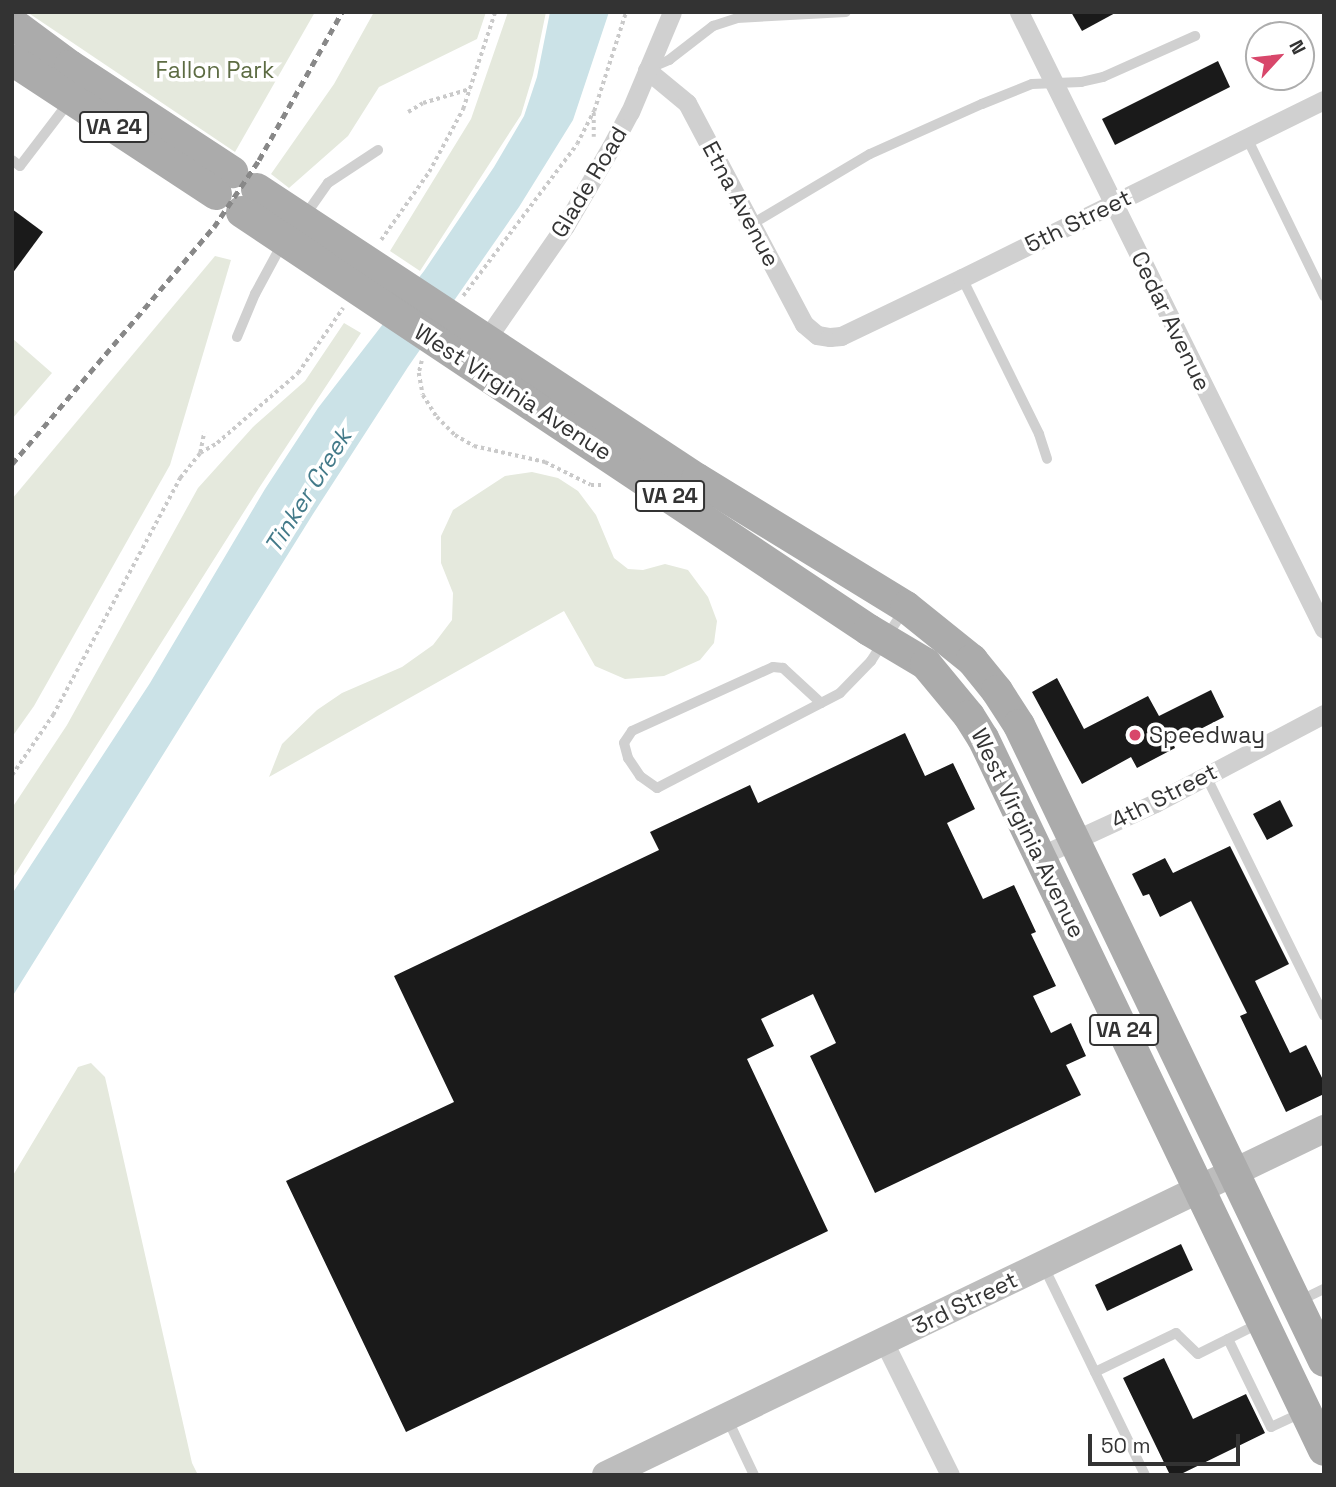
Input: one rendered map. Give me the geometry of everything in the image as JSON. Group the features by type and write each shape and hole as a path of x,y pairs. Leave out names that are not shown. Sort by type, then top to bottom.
{"main road":[{"name":"VA 24","path":"12,23 237,192 306,238"},
{"name":"VA 24","path":"12,60 71,99 237,192"},
{"name":"West Virginia Avenue","path":"306,238 469,341 905,607 946,636 998,691 1019,725 1234,1173 1310,1296 1324,1361"},
{"name":"West Virginia Avenue","path":"469,341 886,639 926,664 969,716 1040,856 1324,1450"}],"street":[{"name":"Glade Road","path":"469,341 565,226 630,112 672,12"},
{"name":"Cedar Avenue","path":"1019,12 1321,619"},
{"name":"Etna Avenue","path":"647,70 687,103 804,324 817,335 830,337"},
{"name":"5th Street","path":"830,337 841,335 962,278 1324,100"},
{"name":"4th Street","path":"1040,856 1206,776 1324,714"},
{"name":"3rd Street","path":"606,1475 1324,1129"},
{"path":"884,1342 950,1475"}],"lane":[{"path":"647,70 669,61 713,26 737,18 846,12"},
{"path":"752,224 870,155 1007,94 1032,84 1081,82 1103,77 1195,36"},
{"path":"12,160 20,166 71,99"},
{"path":"1247,138 1324,296"},
{"path":"237,337 255,294 306,238 328,183 377,150"},
{"path":"962,278 1039,434 1046,460"},
{"path":"821,703 783,668 774,667 632,731 624,743 628,758 640,776 657,788 821,703 853,683 886,639 905,607"},
{"path":"1206,776 1324,1016"},
{"path":"1043,1265 1145,1475"},
{"path":"1095,1372 1176,1333 1198,1354 1264,1322"},
{"path":"1228,1339 1271,1427 1305,1411"},
{"path":"726,1417 754,1475"}],"path":[{"path":"378,245 429,172 463,109 495,12"},
{"path":"408,112 423,103 470,89"},
{"path":"12,775 53,715 180,478 200,453 217,443 298,373 341,312"},
{"path":"200,453 204,432"}],"green space":[{"name":"Fallon Park","path":"27,12 315,12 235,152"},
{"path":"374,12 486,12 477,39 379,87 348,136 289,188 271,174 334,84"},
{"path":"508,12 546,12 533,75 521,115 420,271 390,251 471,119"},
{"path":"215,256 231,260 170,465 34,706 12,737 12,499"},
{"path":"344,323 361,333 259,488 12,879 12,808 67,725 198,488 253,427 305,381"},
{"path":"12,338 52,373 12,419"},
{"path":"532,472 558,478 578,491 596,515 614,558 628,569 643,570 665,564 688,570 708,597 717,621 714,643 700,660 664,676 625,679 595,666 564,611 269,777 282,744 317,710 342,693 402,667 433,645 452,620 453,593 441,563 441,536 453,510 505,476"},
{"path":"91,1063 105,1077 192,1463 198,1475 12,1475 12,1177 78,1067"}],"water":[{"name":"Tinker Creek","path":"550,12 609,12 573,120 519,207 408,367 313,514 12,997 12,894 150,683 265,489 318,408 424,271 494,167 524,116 537,77"}],"building":[{"path":"1071,12 1117,12 1082,31"},
{"path":"1218,61 1230,87 1115,145 1102,119"},
{"path":"12,209 43,232 12,274"},
{"path":"1057,678 1084,729 1148,696 1159,716 1211,690 1224,717 1173,743 1175,748 1137,768 1131,757 1082,784 1032,692"},
{"path":"905,733 925,776 953,763 975,809 947,823 983,899 1014,885 1036,932 1031,934 1056,986 1033,996 1051,1033 1071,1023 1086,1056 1066,1065 1081,1095 875,1193 810,1056 836,1043 813,994 761,1019 774,1046 747,1059 828,1231 406,1432 286,1181 454,1102 394,976 659,850 650,832 750,785 758,803"},
{"path":"1280,800 1293,826 1267,840 1253,814"},
{"path":"1230,846 1289,964 1255,981 1290,1053 1306,1045 1324,1082 1324,1094 1286,1112 1240,1016 1247,1013 1191,901 1160,917 1149,894 1143,896 1132,874 1165,858 1173,873"},
{"path":"1181,1244 1193,1270 1107,1311 1095,1285"},
{"path":"1164,1358 1193,1419 1246,1394 1265,1433 1179,1475 1170,1475 1123,1378"}],"railway":[{"path":"12,464 214,227 259,160 342,12"}],"place":[{"name":"Speedway","path":"1135,735"}]}
